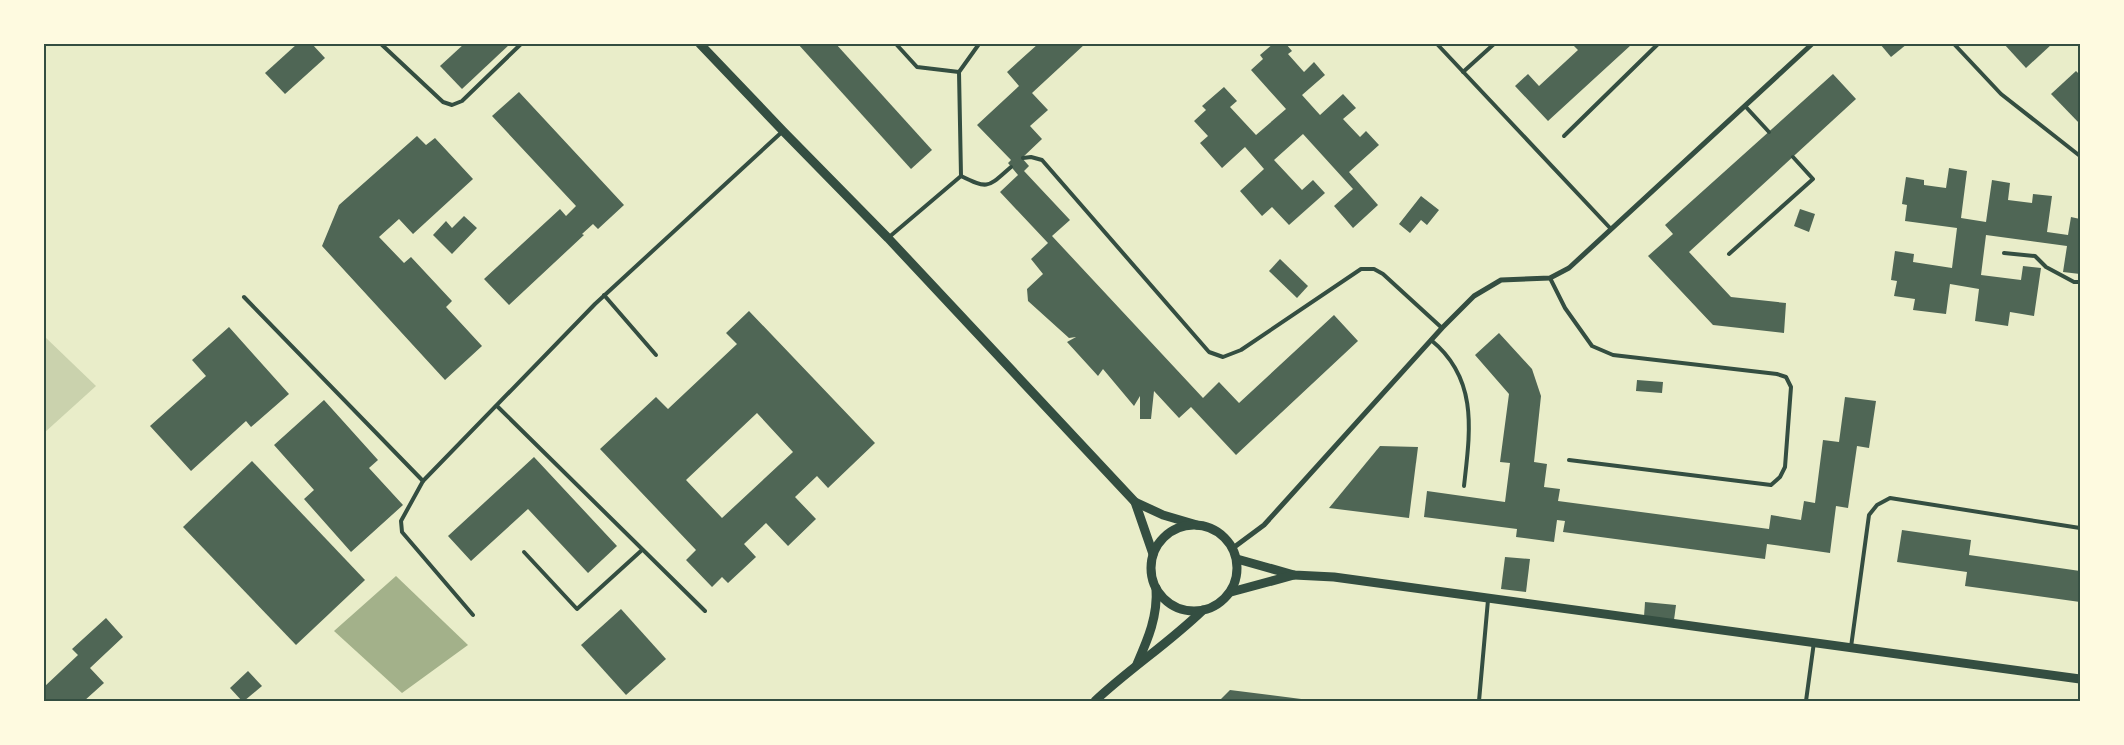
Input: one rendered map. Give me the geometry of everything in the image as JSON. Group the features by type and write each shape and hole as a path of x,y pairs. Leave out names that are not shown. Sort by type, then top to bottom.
{"street":[{"path":"700,44 888,238 1136,502 1164,515 1208,527 1227,539 1233,548 1238,570 1231,592 1224,600 1203,610 1170,640 1136,664 1095,701"},
{"path":"1233,548 1264,525 1442,328 1474,296 1502,280 1550,278 1569,268 1812,44"},
{"path":"1136,502 1153,554 1152,577 1156,588 1155,616 1136,664"},
{"path":"1153,554 1158,544 1170,532 1186,525 1197,524"},
{"path":"1237,559 1294,575 1334,577 1488,600 2080,679"},
{"path":"1231,592 1294,575"},
{"path":"1156,588 1171,604 1181,609 1203,610"}],"lane":[{"path":"381,44 443,102 452,105 462,101 521,44"},
{"path":"896,44 918,67 958,72"},
{"path":"961,176 958,72 979,44"},
{"path":"1437,44 1611,229"},
{"path":"1463,72 1494,44"},
{"path":"1564,136 1658,44"},
{"path":"1954,44 2001,94 2080,156"},
{"path":"1745,106 1769,132"},
{"path":"473,615 402,532 401,521 403,516 423,482 604,295 783,131"},
{"path":"1023,158 1031,157 1042,160 1209,352 1223,357 1241,350 1361,269 1374,270 1383,274 1442,328"},
{"path":"1729,254 1813,179 1793,158"},
{"path":"961,176 981,186 992,184 1011,167"},
{"path":"888,238 961,176"},
{"path":"2004,253 2035,256 2046,266 2074,282 2080,282"},
{"path":"1550,278 1565,308 1592,346 1612,354 1777,374 1786,377 1791,387 1785,467 1780,477 1771,485 1569,460"},
{"path":"604,295 656,355"},
{"path":"244,297 423,482"},
{"path":"1431,340 1440,347 1458,371 1470,409 1469,446 1464,486"},
{"path":"497,406 705,611"},
{"path":"1851,647 1869,515 1877,506 1890,498 2080,528"},
{"path":"524,552 577,609 642,550"},
{"path":"1479,701 1488,600"},
{"path":"1806,701 1814,642"}],"shaded area":[{"path":"44,336 96,386 44,433"},
{"path":"396,576 468,645 402,693 334,631"}],"building":[{"path":"297,44 312,44 325,58 285,94 265,73"},
{"path":"464,44 510,44 462,89 440,66"},
{"path":"798,44 836,44 932,150 911,169"},
{"path":"1038,44 1085,44 1032,93 1048,110 1030,126 1042,139 1022,158 1029,166 1024,171 1070,220 1052,236 1203,398 1219,382 1239,403 1334,315 1358,341 1236,455 1191,407 1179,418 1154,391 1151,419 1140,419 1140,396 1134,406 1103,369 1098,376 1067,342 1076,337 1069,338 1028,301 1027,289 1043,274 1031,259 1048,243 1000,192 1018,175 1008,163 1011,160 977,125 1019,86 1007,72"},
{"path":"1273,44 1286,44 1292,51 1288,54 1304,72 1314,62 1325,75 1302,95 1320,115 1343,94 1356,108 1343,119 1360,137 1366,131 1379,145 1349,172 1378,205 1353,228 1334,206 1353,189 1303,134 1274,160 1302,190 1313,180 1325,193 1289,225 1272,207 1262,216 1240,191 1264,169 1245,147 1222,168 1200,143 1208,136 1194,121 1206,110 1202,106 1224,87 1237,101 1230,107 1256,135 1286,109 1251,70 1263,59 1260,55"},
{"path":"1572,44 1631,45 1548,121 1515,86 1528,74 1539,86 1578,50"},
{"path":"1880,44 1907,44 1891,57"},
{"path":"2004,44 2052,44 2026,68"},
{"path":"2076,71 2080,75 2080,124 2051,94"},
{"path":"1833,74 1856,99 1689,252 1731,297 1786,303 1784,333 1713,325 1648,256 1673,234 1665,225"},
{"path":"519,92 624,205 598,229 593,224 582,234 584,235 509,305 484,279 560,209 566,216 576,206 492,116"},
{"path":"417,136 426,145 435,138 473,179 413,234 399,219 379,237 404,263 411,257 452,301 446,307 482,346 445,380 322,246 339,205"},
{"path":"1949,168 1967,171 1961,218 1986,222 1992,180 2010,183 2008,200 2032,203 2033,194 2052,196 2047,232 2068,235 2071,217 2080,219 2080,274 2063,272 2067,246 1986,235 1981,275 2021,280 2023,266 2041,268 2034,316 2010,312 2008,326 1975,321 1979,289 1950,284 1946,314 1913,310 1915,299 1894,296 1897,281 1891,280 1895,251 1914,254 1913,262 1952,268 1957,228 1905,221 1907,205 1902,204 1906,177 1924,180 1924,185 1946,188"},
{"path":"1421,196 1439,210 1427,225 1421,220 1410,233 1399,224"},
{"path":"1800,209 1815,214 1809,232 1794,226"},
{"path":"464,216 477,228 452,254 433,235 446,221 452,228"},
{"path":"1280,259 1308,286 1297,298 1269,271"},
{"path":"749,311 875,443 828,488 817,476 795,497 816,519 788,546 766,523 744,544 756,557 728,583 722,577 712,587 686,560 696,550 600,449 656,397 668,409 737,344 726,333","holes":["757,413 793,452 722,518 686,480"]},
{"path":"229,327 289,394 251,427 246,421 191,471 150,426 206,376 192,360"},
{"path":"1499,333 1532,369 1541,396 1534,462 1547,464 1544,487 1560,489 1558,501 1769,529 1771,515 1801,520 1804,501 1815,503 1823,440 1839,442 1845,397 1876,401 1869,448 1857,446 1848,508 1836,506 1830,553 1767,544 1765,559 1563,532 1565,521 1557,520 1554,542 1516,537 1517,529 1424,517 1427,491 1505,502 1510,463 1500,462 1509,394 1475,355"},
{"path":"1637,380 1663,382 1662,393 1636,391"},
{"path":"324,400 378,460 369,468 403,505 351,552 304,499 314,490 274,445"},
{"path":"1380,446 1418,447 1409,518 1329,508"},
{"path":"534,457 617,546 588,573 528,509 471,561 448,536"},
{"path":"252,461 365,580 296,645 183,527"},
{"path":"1902,530 1971,540 1969,555 2080,571 2080,602 1965,586 1967,572 1897,562"},
{"path":"1505,557 1530,559 1526,592 1501,589"},
{"path":"1645,602 1676,605 1674,620 1644,617"},
{"path":"621,609 666,659 626,695 581,645"},
{"path":"106,618 123,637 90,668 104,683 84,701 44,701 44,687 78,655 72,649"},
{"path":"248,671 262,686 242,701 230,688"},
{"path":"1230,690 1309,700 1309,701 1219,701"}]}
